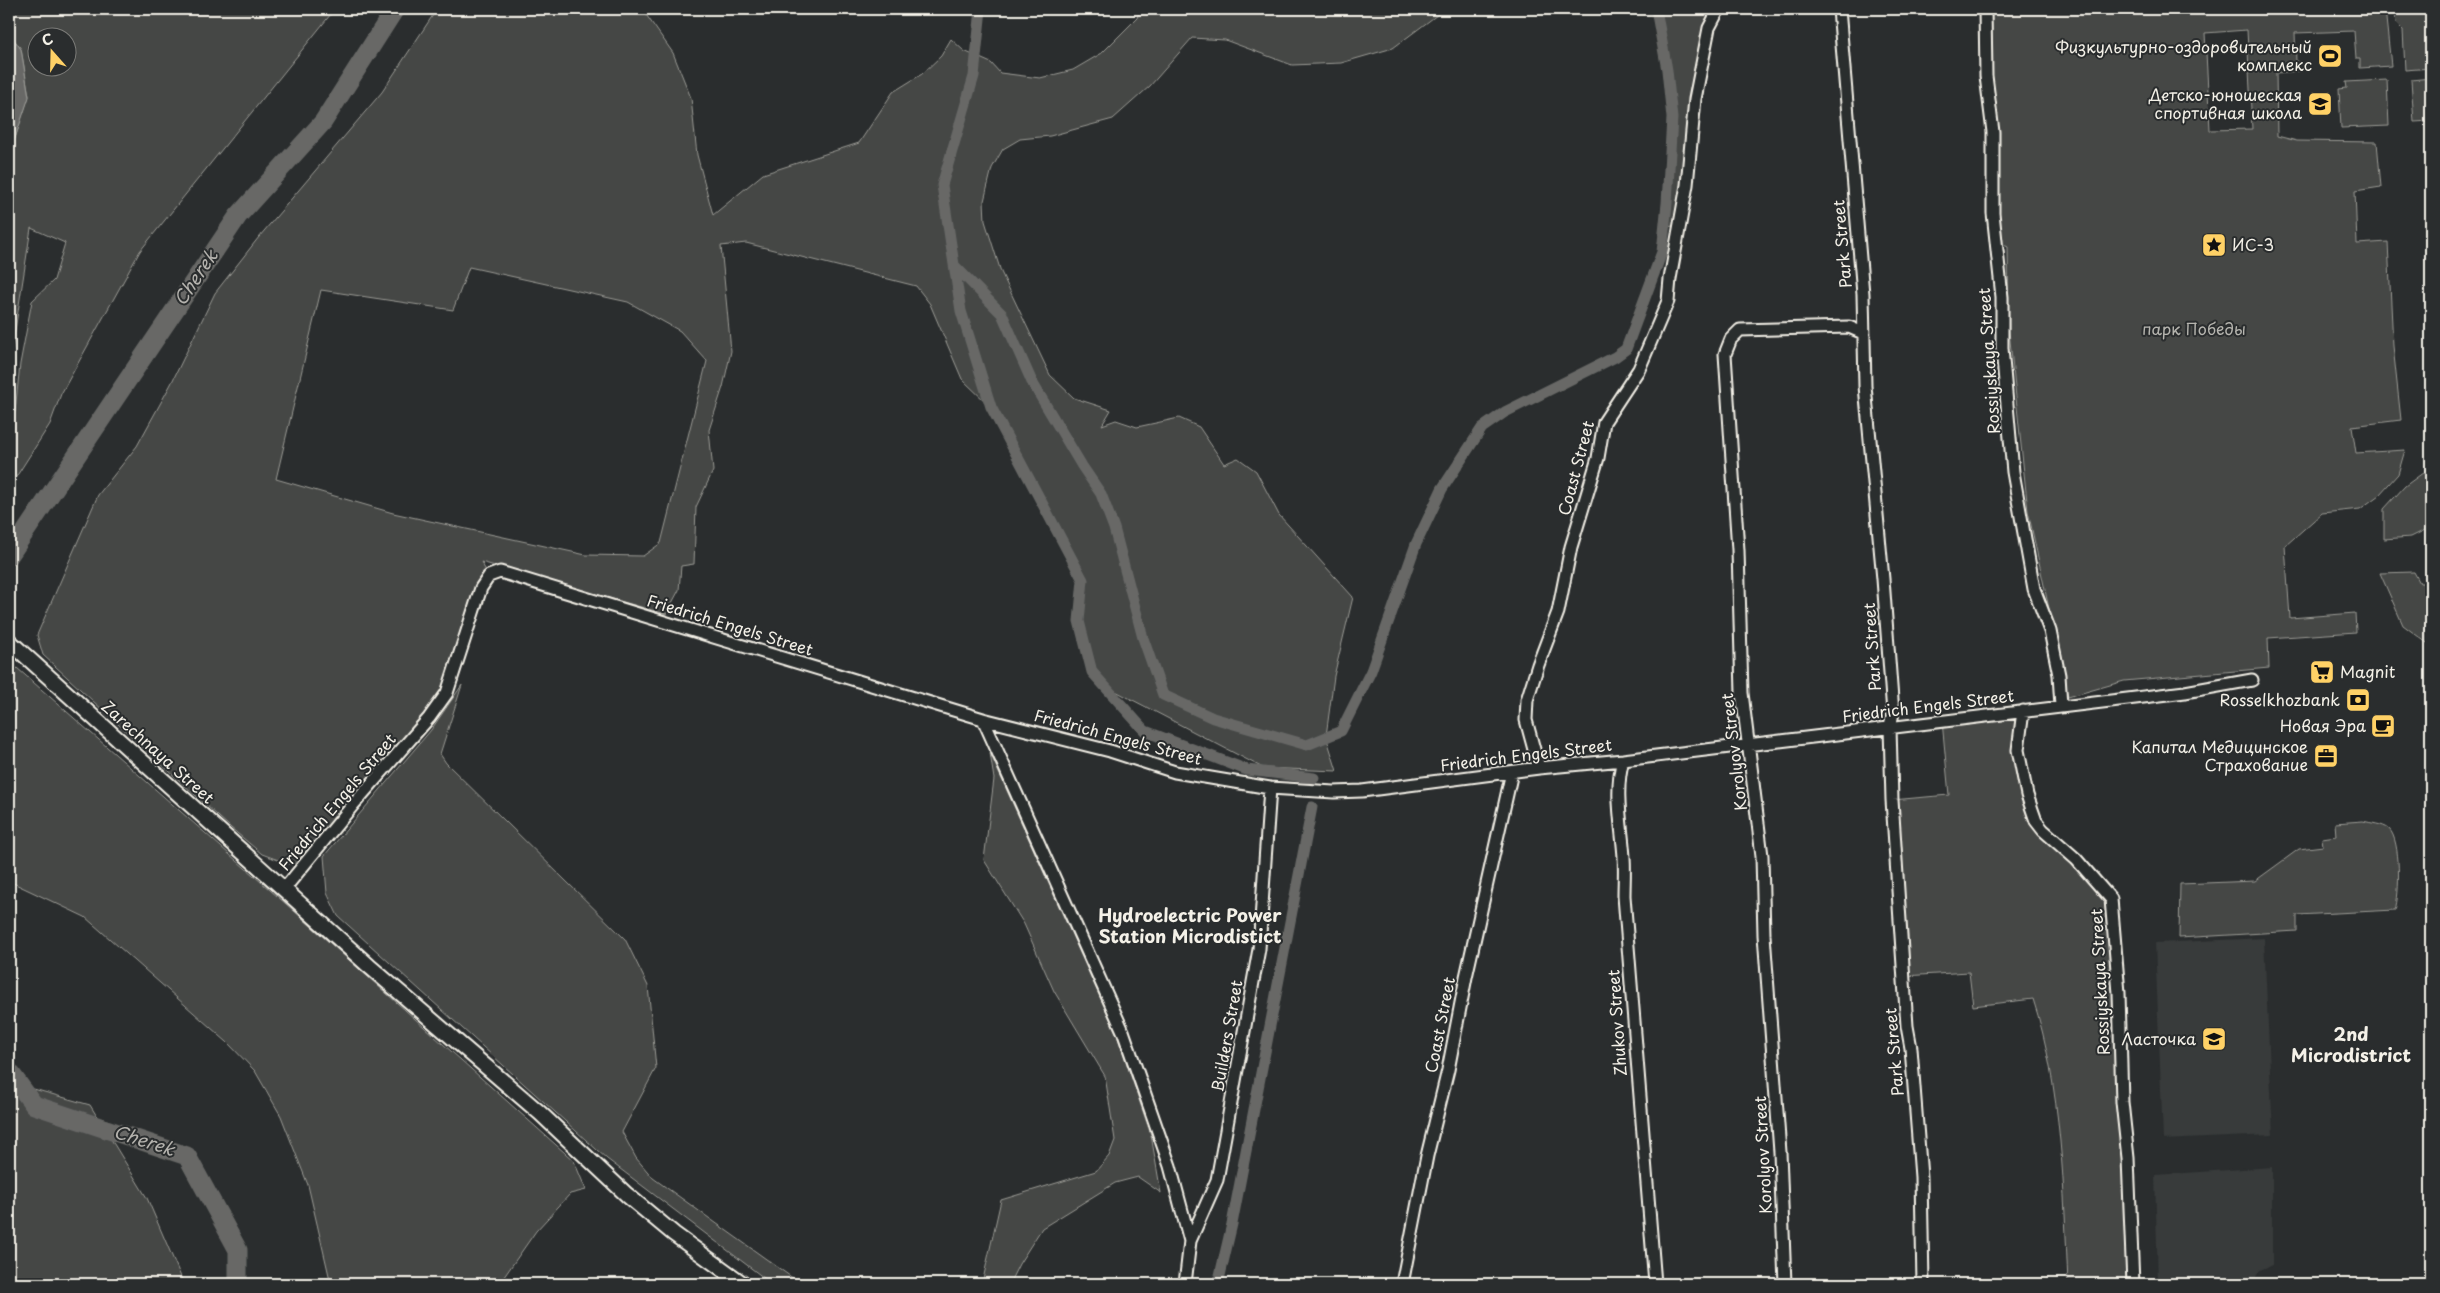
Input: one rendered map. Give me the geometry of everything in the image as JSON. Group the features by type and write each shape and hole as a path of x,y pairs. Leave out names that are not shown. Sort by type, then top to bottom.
{"street":[{"name":"Coast Street","path":"1538,768 1526,720 1527,700 1558,612 1571,547 1598,458 1604,422 1639,369 1668,301 1670,279 1687,185 1695,99 1709,28 1719,9"},
{"name":"Park Street","path":"1839,9 1863,314 1864,386 1884,579 1893,713 1890,727 1892,800 1907,1026 1911,1048 1921,1177 1923,1284"},
{"name":"Rossiyskaya Street","path":"1985,9 1986,76 1993,132 1993,213 2002,297 2002,348 2013,472 2034,590 2050,631 2059,675 2061,706"},
{"path":"1863,314 1849,327 1863,333"},
{"name":"Korolyov Street","path":"1785,1284 1780,1152 1764,935 1762,856 1750,744 1742,693 1738,550 1725,354 1727,347 1740,330 1849,327"},
{"name":"Friedrich Engels Street","path":"285,888 353,805 429,718 447,693 481,588 489,576 500,572 984,720 1110,751 1175,772 1270,788 1334,792 1623,760 2023,710 2185,692 2252,680"},
{"name":"Zarechnaya Street","path":"9,641 285,888 369,966 540,1113 627,1195 674,1234 743,1284"},
{"name":"Rossiyskaya Street","path":"2023,710 2018,750 2027,795 2036,821 2043,830 2076,859 2111,899 2119,993 2122,1102 2128,1158 2132,1284"},
{"path":"984,720 1123,1031 1170,1166 1190,1241"},
{"name":"Zhukov Street","path":"1623,760 1620,776 1620,800 1624,858 1624,896 1654,1284"},
{"name":"Coast Street","path":"1402,1284 1427,1156 1448,1070 1466,977 1512,772"},
{"name":"Builders Street","path":"1186,1284 1190,1241 1217,1180 1259,949 1270,788"}],"shaded area":[{"path":"9,33 21,49 29,97 9,156"},
{"name":"Ласточка","path":"2264,938 2273,1135 2163,1140 2155,943"},
{"path":"2272,1167 2272,1265 2260,1270 2252,1284 2158,1284 2155,1175"}],"green space":[{"path":"9,9 335,9 140,251 61,394 50,424 9,488 9,415 15,412 20,364 32,301 54,280 65,243 31,228 9,369 9,156 29,96 21,49 9,33"},
{"path":"437,9 642,9 673,53 691,98 697,155 713,215 763,174 859,143 893,92 922,74 941,56 951,39 964,51 991,63 1000,73 1040,78 1073,70 1102,53 1137,18 1140,9 1445,9 1393,48 1341,63 1292,65 1225,40 1192,38 1150,86 1113,119 1050,136 1020,139 1003,149 992,168 984,201 985,221 1001,272 1050,375 1074,398 1111,410 1102,425 1116,420 1137,427 1179,418 1199,427 1224,464 1238,458 1256,471 1279,515 1353,597 1334,676 1326,736 1337,771 1263,768 1104,685 1092,672 1079,621 1083,580 991,407 962,379 930,304 916,286 746,243 721,246 731,351 723,387 709,430 713,471 696,507 694,564 681,566 679,590 666,614 481,562 489,576 447,693 308,861 289,864 262,854 231,828 43,655 37,635 98,495 137,446 171,384 215,293 259,237 382,92","holes":["469,267 628,302 680,331 707,361 661,543 643,556 586,555 393,513 276,479 321,290 453,310"]},
{"path":"1656,9 1719,9 1713,17 1681,225 1665,227 1672,118 1667,70"},
{"name":"парк Победы","path":"1985,9 2385,9 2391,66 2360,68 2360,58 2356,58 2354,31 2295,33 2296,62 2299,62 2300,71 2276,73 2277,136 2297,141 2377,142 2381,187 2355,191 2357,244 2388,242 2393,346 2401,420 2352,426 2356,453 2405,450 2398,474 2379,495 2360,509 2322,513 2285,546 2290,618 2355,613 2356,632 2268,638 2269,668 2124,681 2068,697 2028,511 2009,331 2008,247 1996,241","holes":["2247,30 2252,129 2210,130 2205,33"]},
{"path":"2394,9 2431,9 2431,68 2405,70 2403,30 2396,23"},
{"path":"2431,78 2431,121 2414,122 2411,80"},
{"path":"2387,80 2389,126 2341,128 2339,89 2347,88 2346,82"},
{"path":"2431,467 2431,527 2411,537 2384,539 2384,509 2405,486"},
{"path":"2414,572 2420,583 2431,583 2431,646 2403,625 2380,573"},
{"path":"9,661 302,918 574,1161 586,1190 570,1194 536,1231 499,1284 331,1284 308,1185 281,1116 255,1071 227,1042 85,917 9,881"},
{"path":"462,685 440,754 446,763 625,939 648,986 656,1068 622,1132 636,1158 653,1178 801,1284 772,1284 607,1159 338,916 327,893 324,856 431,730"},
{"path":"2023,711 2020,729 2036,821 2111,899 2133,1284 2068,1284 2063,1176 2056,1104 2043,1033 2033,999 1973,1006 1969,972 1904,976 1892,800 1949,795 1942,721"},
{"path":"990,753 1117,1035 1151,1135 1161,1193 1138,1177 1115,1183 1042,1228 1019,1264 1009,1284 982,1284 1001,1200 1096,1171 1109,1156 1115,1140 1105,1076 1054,991 1024,924 984,860 994,779"},
{"path":"2363,821 2386,827 2393,835 2396,844 2398,868 2398,892 2395,910 2297,915 2297,931 2179,938 2180,884 2255,881 2299,849 2323,846 2322,838 2336,836 2335,823"},
{"path":"9,1082 90,1105 147,1198 184,1284 9,1284"}],"waterway":[{"name":"Cherek","path":"9,556 238,216 323,122 395,9"},
{"path":"981,9 974,76 942,185 961,311 991,407 1083,580 1079,621 1092,672 1145,731 1247,770 1314,778"},
{"path":"954,265 1002,314 1032,382 1101,494 1114,528 1143,638 1163,695 1213,718 1307,745 1341,731 1371,671 1416,544 1442,489 1482,428 1505,412 1615,357 1626,349 1662,252 1667,203 1672,118 1667,70 1656,9"},
{"path":"1218,1284 1232,1224 1312,807"},
{"name":"Cherek","path":"9,1071 34,1105 187,1156 238,1250 238,1284"}],"place":[{"name":"Физкультурно-оздоровительный комплекс","path":"2330,56"},
{"name":"Детско-юношеская спортивная школа","path":"2320,104"},
{"name":"ИС-3","path":"2214,245"},
{"name":"Magnit","path":"2322,672"},
{"name":"Rosselkhozbank","path":"2358,700"},
{"name":"Новая Эра","path":"2383,726"},
{"name":"Капитал Медицинское Страхование","path":"2326,756"},
{"name":"Ласточка","path":"2214,1039"}],"district":[{"name":"Hydroelectric Power Station Microdistict","path":"1190,926"},
{"name":"2nd Microdistrict","path":"2351,1045"}]}
